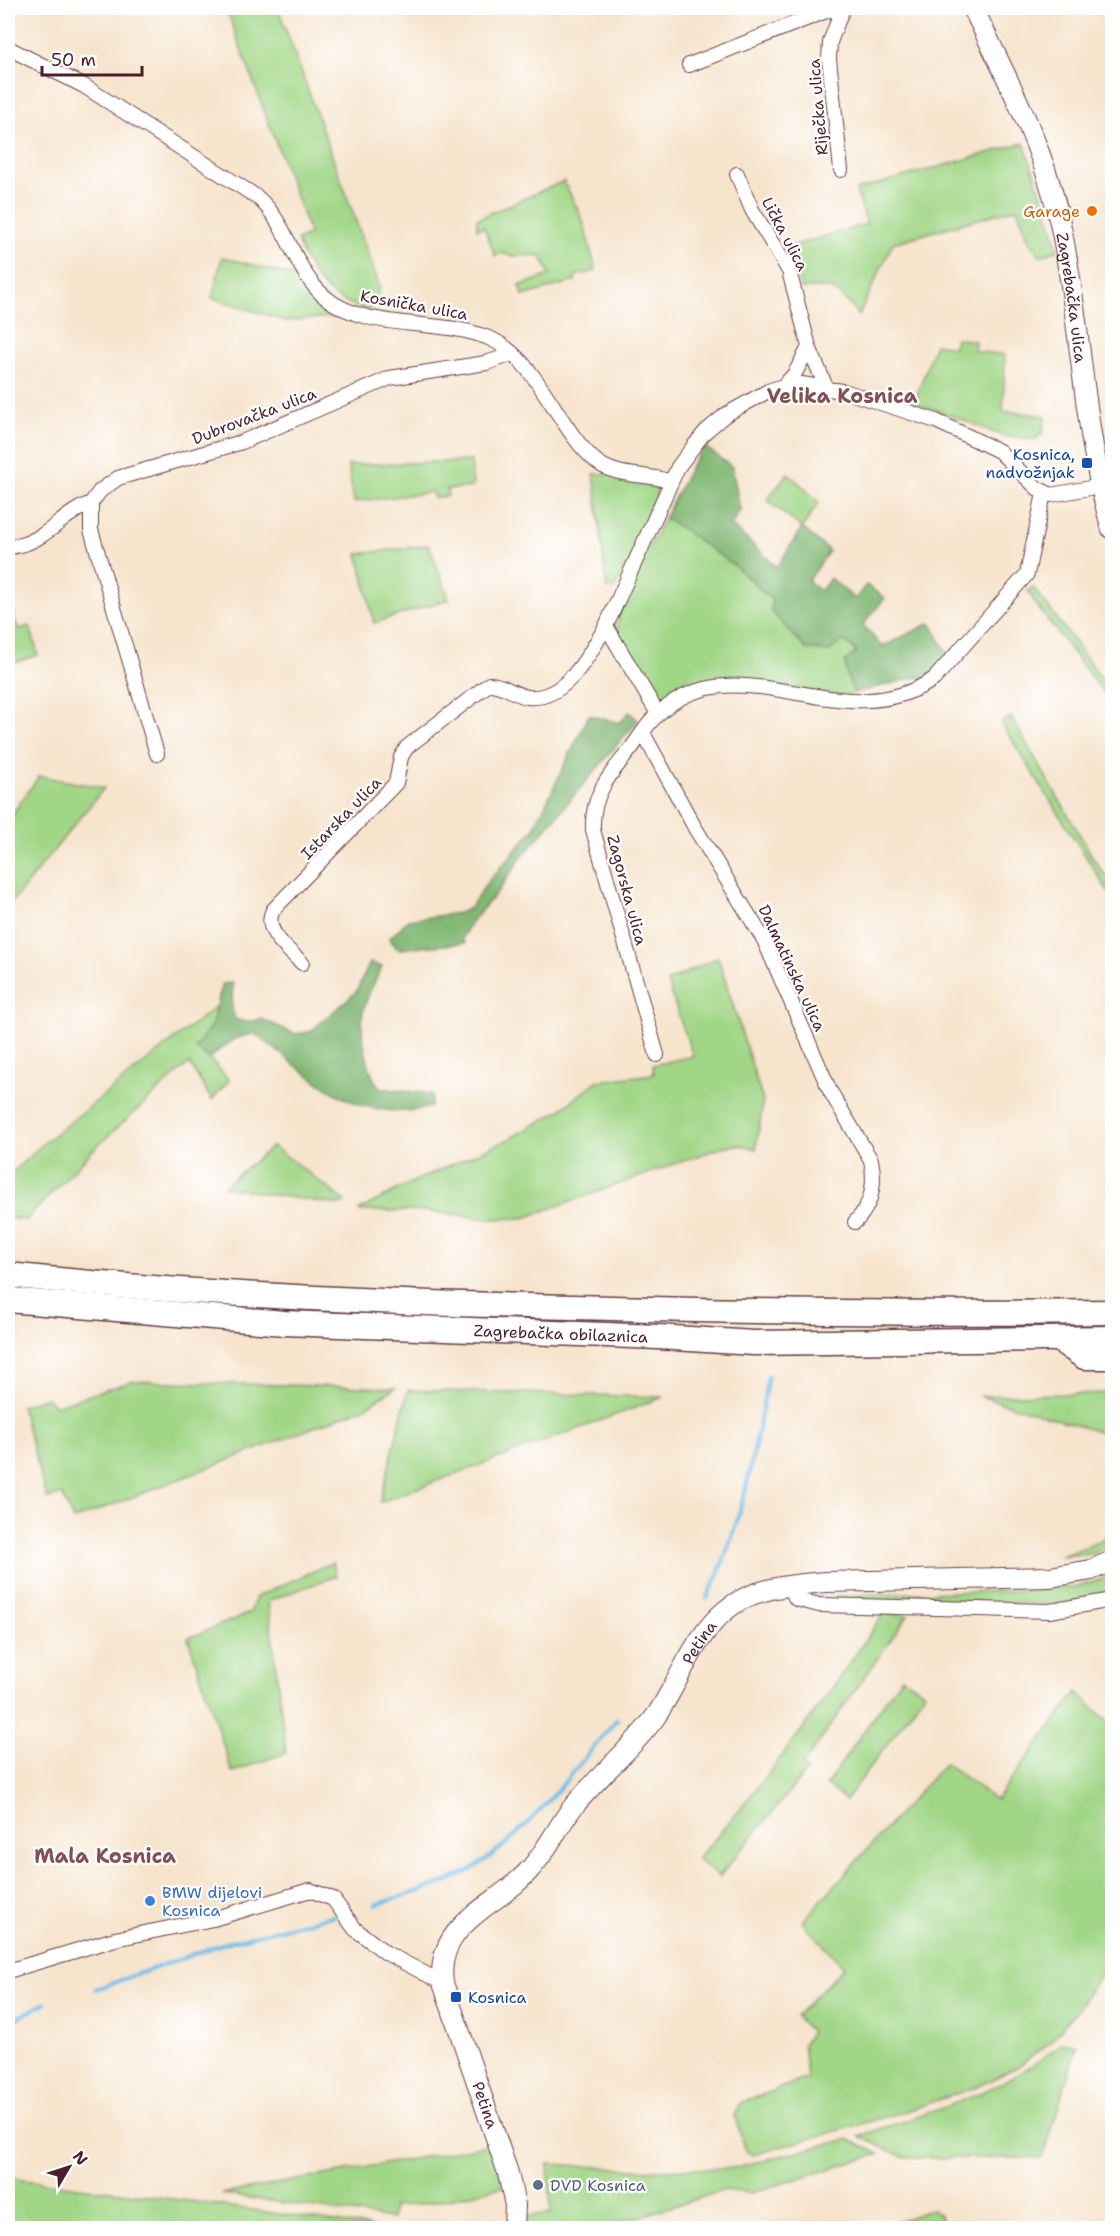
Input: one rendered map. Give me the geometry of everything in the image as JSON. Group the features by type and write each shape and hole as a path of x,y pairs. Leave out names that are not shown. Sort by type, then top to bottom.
{"highway":[{"name":"Zagrebačka obilaznica","path":"8,1275 288,1299 481,1306 856,1314 1112,1312"},
{"name":"Zagrebačka obilaznica","path":"8,1300 285,1323 658,1337 754,1343 1113,1338"},
{"path":"1058,1339 1084,1357 1113,1357"}],"street":[{"path":"689,65 834,8"},
{"name":"Riječka ulica","path":"841,170 829,59 830,42 843,8"},
{"name":"Zagrebačka ulica","path":"973,8 1021,107 1052,189 1070,274 1113,529"},
{"name":"Kosnička ulica","path":"8,48 84,86 257,196 278,219 312,283 338,307 386,320 473,332 493,339 513,354 596,461 618,472 651,476 671,482"},
{"name":"Lička ulica","path":"737,174 752,210 789,271 809,346 826,387"},
{"path":"783,386 794,375 809,346"},
{"name":"Dubrovačka ulica","path":"8,546 28,542 47,533 92,503 100,491 118,478 242,442 376,383 429,371 486,363 513,354"},
{"path":"1044,493 1034,549 1023,581 934,679 919,689 886,700 863,702 741,684 696,693 658,714 606,626 678,467 705,432 745,403 783,386 802,384 826,387 931,419 965,433 999,452 1044,493 1051,495 1107,485"},
{"path":"92,503 92,530 157,754"},
{"name":"Istarska ulica","path":"302,963 272,930 270,917 273,910 396,783 401,757 407,747 489,684 528,697 549,694 578,669 606,626"},
{"name":"Zagorska ulica","path":"657,1055 616,917 593,831 592,818 602,787 658,714"},
{"name":"Dalmatinska ulica","path":"643,733 695,828 764,940 830,1091 872,1160 874,1173 871,1200 865,1212 855,1222"},
{"name":"Petina","path":"514,2229 515,2205 508,2174 443,1983 442,1962 460,1928 516,1884 534,1866 573,1807 649,1725 716,1618 737,1602 789,1586 826,1582 1050,1577 1091,1570 1113,1561"},
{"path":"789,1586 796,1599 819,1605 1050,1611 1113,1600"},
{"path":"8,1971 115,1939 213,1919 300,1892 319,1892 333,1899 355,1929 378,1947 443,1983"}],"green space":[{"path":"226,8 278,8 380,287 371,311 333,295 316,278 309,267 297,240 310,234"},
{"path":"1024,143 1052,225 1058,250 1040,256 1030,243 1017,208 893,243 859,315 840,294 834,291 822,288 801,289 788,247 867,224 856,190"},
{"path":"564,181 583,221 596,271 575,276 575,281 523,296 519,286 550,275 540,255 511,256 501,253 495,256 484,227 477,229 477,219"},
{"path":"222,257 301,278 346,316 286,321 212,298"},
{"path":"956,338 975,341 974,351 1005,355 1003,411 1046,416 1042,434 1035,439 1003,436 943,412 914,404 935,344 954,347"},
{"path":"705,447 732,467 740,510 731,525 777,567 802,528 829,551 808,581 821,591 830,578 855,599 866,585 885,598 863,625 882,647 930,623 949,656 925,681 917,677 854,693 847,676 845,661 857,652 844,640 828,652 806,649 771,611 772,600 735,566 665,517 692,464"},
{"path":"471,461 473,487 447,489 448,496 434,498 432,492 354,502 348,465"},
{"path":"788,473 819,502 802,528 767,500"},
{"path":"594,474 610,474 655,484 657,494 650,522 614,589 607,589"},
{"path":"665,517 735,566 772,600 772,611 844,640 857,653 845,662 847,676 854,693 844,697 736,679 684,697 655,699 626,655 619,640 617,628 625,596"},
{"path":"429,545 449,599 374,623 358,554"},
{"path":"1033,587 1112,692 1112,704 1035,603 1028,591"},
{"path":"10,605 18,629 30,626 38,655 8,665 8,606"},
{"path":"629,712 638,720 522,857 495,895 471,922 462,939 465,943 398,949 389,939 408,920 459,913 470,908 487,883 533,830 589,715 620,723"},
{"path":"1011,717 1095,861 1104,874 1112,878 1112,889 1109,893 1001,723"},
{"path":"39,776 104,788 8,907 8,820"},
{"path":"718,957 763,1101 756,1149 741,1145 725,1146 524,1218 488,1219 427,1211 358,1211 404,1186 509,1139 559,1111 597,1081 654,1074 653,1065 693,1056 667,982"},
{"path":"370,963 382,967 366,1001 362,1021 364,1044 372,1074 380,1088 432,1094 431,1107 403,1111 379,1110 356,1103 315,1080 254,1033 234,1039 209,1058 195,1048 213,1023 222,984 233,983 232,1008 235,1019 246,1022 262,1019 295,1034 310,1032 356,992"},
{"path":"215,1007 213,1023 195,1048 209,1058 229,1080 212,1100 189,1063 97,1146 26,1220 8,1218 8,1176 45,1142"},
{"path":"273,1146 345,1201 340,1205 223,1187"},
{"path":"133,1381 395,1388 366,1407 73,1520 62,1494 47,1499 21,1406 47,1397 55,1406"},
{"path":"408,1390 664,1397 380,1502"},
{"path":"1112,1393 1112,1436 980,1396"},
{"path":"1112,1533 1112,1545 1091,1554 1061,1556 1094,1544"},
{"path":"333,1562 336,1576 268,1601 286,1753 232,1772 188,1638 250,1613 256,1597"},
{"path":"1112,1576 1112,1592 1089,1600 1050,1604 811,1598 808,1596 1037,1590 1075,1587"},
{"path":"883,1614 908,1615 802,1766 807,1770 719,1877 697,1859 795,1740"},
{"path":"902,1677 925,1693 846,1800 826,1785"},
{"path":"1077,1692 1112,1726 1112,1958 1073,2015 1050,2042 1018,2066 979,2086 909,2110 753,2155 746,2151 734,2115 740,2103 807,2078 803,2044 811,2032 796,2016 844,1967 802,1922 945,1763 996,1800"},
{"path":"1062,2043 1077,2046 1043,2158 905,2158 859,2136 939,2109 991,2088 1040,2060"},
{"path":"848,2139 879,2154 750,2193 725,2190 603,2228 525,2228 527,2216 551,2213 548,2164 654,2170 732,2168"},
{"path":"492,2144 503,2187 435,2202 393,2207 392,2219 222,2194"},
{"path":"8,2178 197,2202 377,2228 8,2228"},
{"path":"933,2209 949,2228 879,2228"}],"waterway":[{"path":"707,1598 719,1572 738,1517 752,1462 768,1376"},
{"path":"375,1905 450,1880 474,1868 494,1853 514,1837 550,1799 617,1719"},
{"path":"96,1989 225,1943 335,1915"},
{"path":"8,2023 45,2003"}],"place":[{"name":"Garage","path":"1092,211"},
{"name":"Kosnica, nadvožnjak","path":"1087,463"},
{"name":"BMW dijelovi Kosnica","path":"150,1901"},
{"name":"Kosnica","path":"456,1997"},
{"name":"DVD Kosnica","path":"538,2185"}],"district":[{"name":"Velika Kosnica","path":"842,396"},
{"name":"Mala Kosnica","path":"105,1856"}]}
